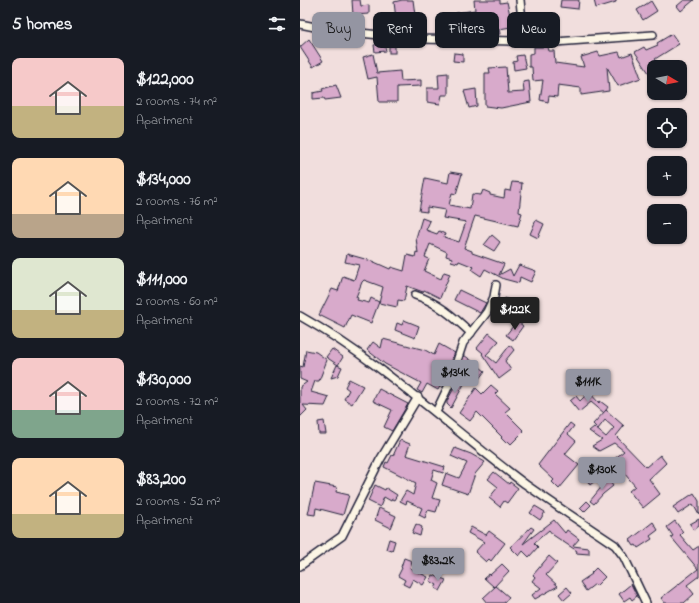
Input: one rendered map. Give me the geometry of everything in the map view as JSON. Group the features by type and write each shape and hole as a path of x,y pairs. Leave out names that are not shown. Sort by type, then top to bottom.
{"street":[{"path":"520,0 521,12"},
{"path":"300,24 330,30 420,39 507,41"},
{"path":"560,42 653,35"},
{"path":"436,412 449,385 463,343 487,312 494,297 496,285"},
{"path":"415,295 430,300 471,333"},
{"path":"300,316 324,329 418,397 525,483 615,545 624,557 646,603"},
{"path":"300,566 342,536 380,460 418,397"}],"building":[{"path":"352,0 360,0 361,6 369,5 369,14 365,14 365,12 353,12"},
{"path":"413,0 415,12 395,12 394,2"},
{"path":"474,0 500,0 500,3 507,2 509,12 507,12 507,28 499,29 499,12 462,12 475,10"},
{"path":"561,0 579,0 578,9 560,7"},
{"path":"594,0 616,0 616,2 596,8"},
{"path":"684,0 694,0 681,11 677,6"},
{"path":"651,1 657,11 643,20 637,10"},
{"path":"672,34 679,44 656,60 647,60 647,70 635,52 644,47 646,50 658,45 657,43"},
{"path":"309,39 312,44 312,48 315,48 323,61 313,67 300,47"},
{"path":"374,48 385,48 386,51 375,52"},
{"path":"389,48 395,48 395,53 389,53"},
{"path":"534,48 548,48 549,51 554,51 555,63 584,67 581,57 598,52 600,56 619,52 621,57 632,53 641,78 618,86 607,67 609,91 581,95 581,88 558,85 557,97 549,96 548,102 540,100 543,80 533,81 532,67 529,67 529,54 534,53"},
{"path":"454,53 463,54 463,62 453,61"},
{"path":"373,54 377,73 400,71 401,81 421,80 421,86 397,87 397,102 379,102 377,77 368,79 363,57"},
{"path":"523,55 526,68 514,70 513,62 517,61 516,56"},
{"path":"506,67 508,93 524,92 523,82 529,81 531,102 501,108 485,106 485,73 490,73 489,68"},
{"path":"448,73 448,95 442,95 440,104 427,102 427,88 439,88 438,74"},
{"path":"336,85 341,98 325,100 324,98 313,99 313,93 323,91 322,89"},
{"path":"476,89 477,106 469,108 464,91"},
{"path":"450,172 462,174 456,194 452,193 449,205 470,209 472,194 481,195 483,190 490,193 490,195 504,198 505,190 510,191 512,182 522,183 519,212 522,213 518,226 475,216 464,248 472,251 472,253 504,264 499,275 510,269 513,276 519,265 536,271 531,282 520,277 519,283 504,279 485,269 481,276 472,270 474,267 459,261 458,263 451,261 452,258 446,256 447,252 430,244 425,257 429,259 424,271 441,279 444,272 450,274 440,298 424,290 423,292 407,286 404,301 398,300 397,307 379,303 383,287 364,280 356,297 358,298 357,300 369,303 371,298 379,302 371,323 351,315 345,328 319,315 332,289 338,291 343,276 354,280 359,265 345,262 347,254 372,261 390,269 391,267 404,271 407,255 415,257 416,252 418,253 416,238 422,218 430,221 426,230 437,234 439,231 445,234 444,237 459,242 466,222 443,218 445,210 427,207 427,212 419,211 425,178 448,183"},
{"path":"536,220 544,224 538,238 530,234"},
{"path":"492,235 500,242 494,251 484,245"},
{"path":"459,290 486,303 480,313 454,300"},
{"path":"505,298 516,304 508,316 498,309"},
{"path":"404,320 419,326 415,338 395,330 397,323 402,325"},
{"path":"517,321 523,326 513,340 506,335"},
{"path":"489,333 499,341 486,355 496,363 510,345 514,350 505,361 511,370 499,379 482,354 483,353 477,348"},
{"path":"383,339 425,350 434,355 439,344 455,353 441,377 444,379 438,390 427,384 422,393 417,390 421,383 385,364 367,350 373,342 381,348"},
{"path":"332,349 343,357 338,365 326,357"},
{"path":"306,350 316,352 327,360 319,381 315,381 311,392 329,397 325,406 303,405 307,410 300,417 300,387 307,382 300,379 300,366 303,367"},
{"path":"464,355 485,371 478,380 461,366"},
{"path":"337,365 342,367 338,376 331,378"},
{"path":"349,379 363,386 352,404 344,399 349,390 345,387"},
{"path":"458,381 464,384 451,408 447,404 447,401"},
{"path":"491,385 498,391 495,394 510,408 505,412 524,431 511,444 508,441 506,443 477,412 470,421 459,413 476,388 482,394"},
{"path":"379,389 408,404 392,431 384,427 392,410 373,401"},
{"path":"589,392 599,403 600,401 608,407 604,413 591,402 579,412 570,401 576,396 580,401"},
{"path":"606,410 624,426 616,436 646,467 660,455 666,463 649,479 660,494 643,508 629,491 635,486 613,460 624,451 614,443 599,451 592,446 602,440 589,431 594,427 606,437 614,428 605,420 598,429 593,424"},
{"path":"324,421 326,434 319,434 318,422"},
{"path":"570,423 574,426 568,434 576,441 565,454 579,465 559,489 552,482 554,480 538,465"},
{"path":"400,440 410,444 406,455 445,467 443,473 434,470 431,480 437,483 432,498 440,500 436,512 428,510 425,518 419,515 422,508 407,501 406,504 400,501 406,491 413,495 416,483 384,467 386,462 388,463 392,455 393,456"},
{"path":"455,448 471,454 485,462 475,474 468,494 442,485 446,473 459,478 467,463 451,456"},
{"path":"593,465 601,476 590,485 583,473"},
{"path":"494,472 509,484 510,482 518,488 507,503 504,501 500,507 489,498 498,487 488,479"},
{"path":"608,479 613,486 594,504 590,501"},
{"path":"315,483 337,487 336,492 349,495 343,515 316,508 315,515 308,514"},
{"path":"375,485 385,490 386,488 397,495 394,500 392,499 391,501 384,497 380,507 368,501"},
{"path":"694,493 699,501 699,515 693,504 678,514 673,507"},
{"path":"587,501 591,505 584,512 580,508"},
{"path":"535,506 545,512 540,520 530,513"},
{"path":"379,508 396,516 391,528 375,520"},
{"path":"699,519 699,526 694,530 690,524"},
{"path":"554,520 565,533 567,530 579,539 573,546 589,548 589,554 576,553 577,551 553,535 549,530 534,543 538,547 529,557 523,551 519,556 510,547 531,527 534,529 523,544"},
{"path":"675,521 683,532 680,535 693,550 699,546 699,576 687,585 694,594 684,603 665,603 661,598 698,569 671,537 673,536 667,527"},
{"path":"653,522 658,530 650,536 652,539 638,548 636,545 634,546 630,540"},
{"path":"416,524 422,527 420,536 412,533"},
{"path":"471,527 486,535 489,531 505,543 491,561 489,559 486,562 475,552 484,542 468,533"},
{"path":"389,539 395,541 392,551 386,549"},
{"path":"549,556 557,563 546,575 558,586 535,599 532,595 541,588 532,581 535,577 533,575"},
{"path":"404,558 412,561 410,568 428,577 423,585 413,579 409,587 403,584 405,580 398,576 402,568"},
{"path":"502,564 509,571 494,587 484,578 489,574 490,575"},
{"path":"596,568 605,577 596,586 595,584 586,591 580,582 592,574 591,573"},
{"path":"433,575 446,580 440,591 435,588 437,585 430,581"},
{"path":"631,584 637,596 632,600 630,597 624,601 619,594"},
{"path":"496,586 509,597 504,603 487,603 483,598"},
{"path":"567,587 572,593 564,600 559,594"}]}
